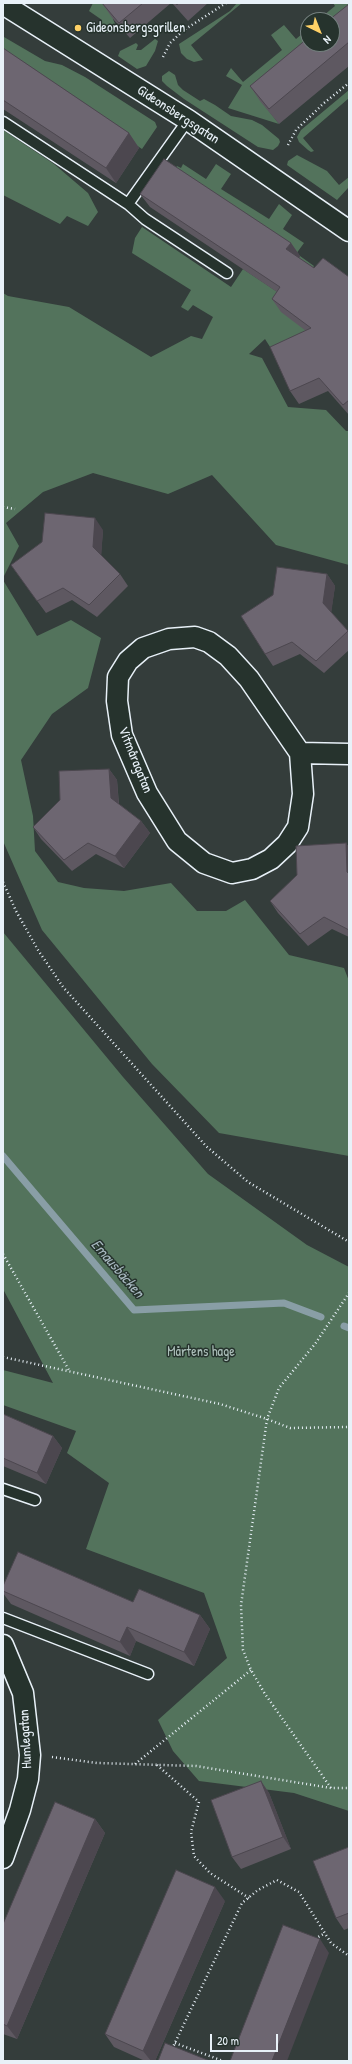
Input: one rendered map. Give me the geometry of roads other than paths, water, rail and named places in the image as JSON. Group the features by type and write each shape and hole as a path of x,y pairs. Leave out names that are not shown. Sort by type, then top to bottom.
{"street":[{"name":"Gideonsbergsgatan","path":"3,4 188,120 349,231"},
{"name":"Vitmåragatan","path":"195,637 209,642 228,656 248,679 300,753 303,794 298,827 287,844 271,859 252,869 232,873 204,863 177,841 147,793 122,735 117,701 118,677 128,661 143,648 169,639 195,637"},
{"path":"300,753 349,754"},
{"name":"Humlegatan","path":"3,1858 20,1810 28,1779 30,1755 23,1693 5,1652"}],"lane":[{"path":"128,204 188,120"},
{"path":"3,122 128,204 145,218 226,273"},
{"path":"3,1489 35,1500"},
{"path":"3,1618 148,1674"}],"waterway":[{"name":"Emausbäcken","path":"3,1156 134,1310 284,1303 321,1317"},
{"name":"Emausbäcken","path":"344,1326 349,1328"}],"place":[{"name":"Gideonsbergsgrillen","path":"78,28"}],"park label":[{"name":"Mårtens hage","path":"201,1352"}]}
